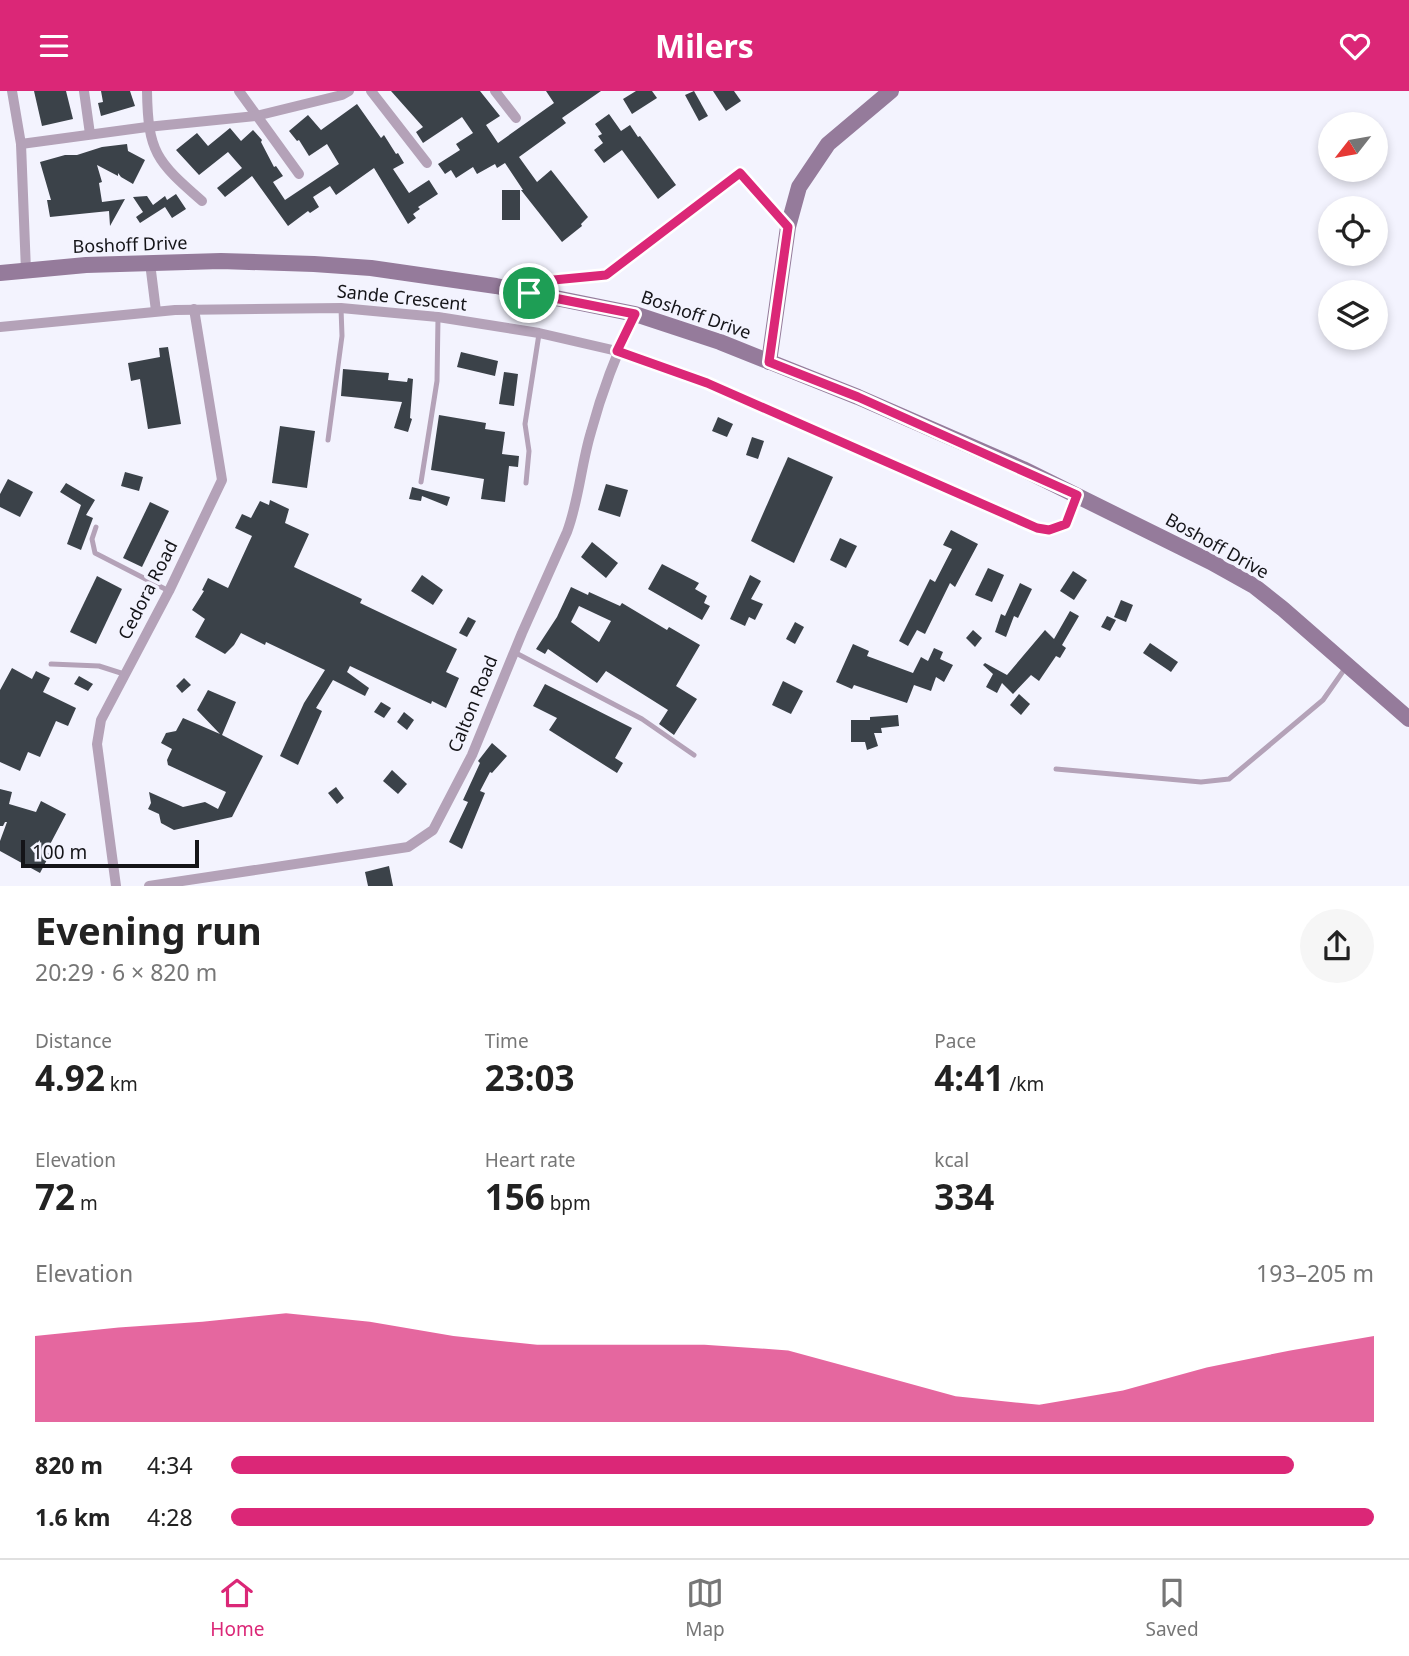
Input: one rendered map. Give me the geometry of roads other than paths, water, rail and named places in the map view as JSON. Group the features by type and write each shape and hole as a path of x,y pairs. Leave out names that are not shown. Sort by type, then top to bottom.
{"main road":[{"path":"769,362 788,227 799,187 828,143 891,91"},
{"name":"Boshoff Drive","path":"0,273 86,265 221,261 337,265 529,293 635,314 720,342 869,402 1077,495 1212,562 1254,586 1409,719"}],"street":[{"path":"12,91 21,144 26,271"},
{"path":"84,91 90,134"},
{"path":"147,91 148,127 153,147 171,174 202,201"},
{"path":"239,91 299,174"},
{"path":"21,144 256,116 349,91"},
{"path":"371,91 427,163"},
{"path":"495,91 516,118"},
{"path":"150,263 156,311"},
{"name":"Sande Crescent","path":"0,327 194,309 341,308 439,317 539,333 617,351 707,383 1037,528 1049,530 1066,524 1077,495"},
{"name":"Cedora Road","path":"116,886 97,744 101,720 169,591 222,480 194,309"},
{"name":"Calton Road","path":"149,886 191,883 408,847 433,830 472,755 573,517 590,433 617,351 635,314"}],"lane":[{"path":"529,293 543,281 606,275 740,173 788,227"},
{"path":"328,440 342,336 341,308"},
{"path":"421,482 437,381 439,317"},
{"path":"526,483 529,451 525,424 539,333"},
{"path":"96,527 92,539 95,553 169,591"},
{"path":"514,652 642,719 694,755"},
{"path":"51,664 99,666 124,674"},
{"path":"1055,769 1201,782 1228,779 1323,700 1348,664"}]}
